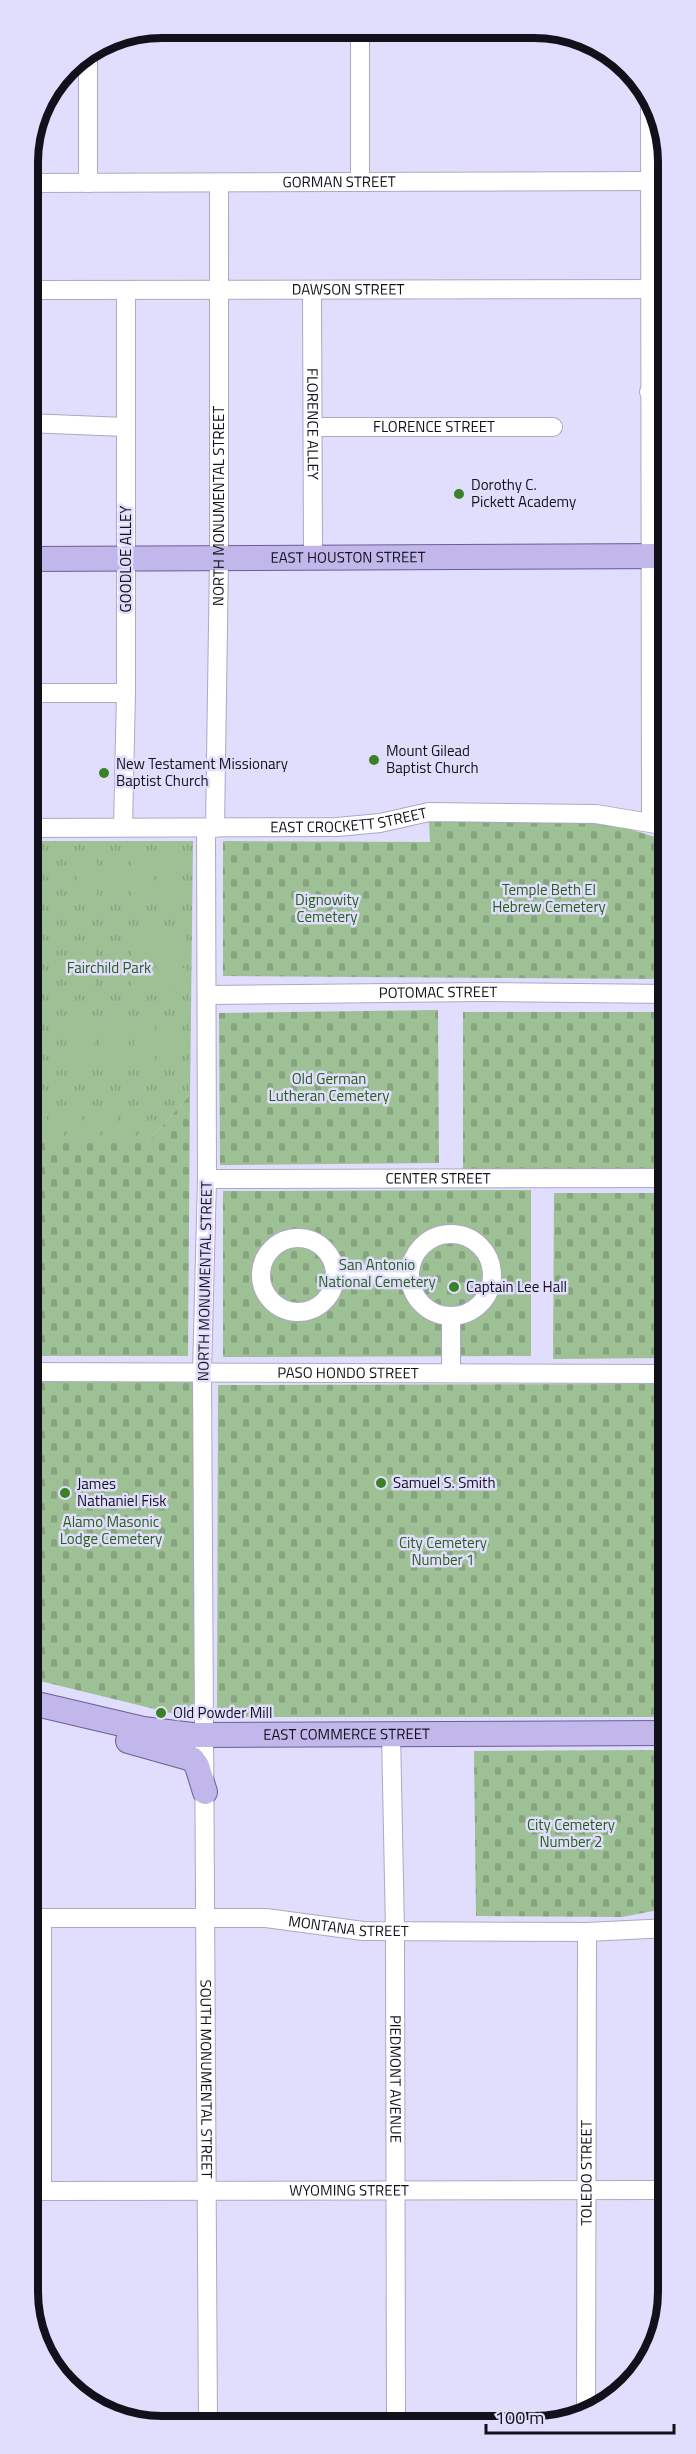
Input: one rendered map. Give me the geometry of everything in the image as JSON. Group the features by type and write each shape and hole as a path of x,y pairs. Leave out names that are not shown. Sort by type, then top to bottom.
{"main road":[{"name":"EAST HOUSTON STREET","path":"38,559 658,556"},
{"name":"EAST COMMERCE STREET","path":"38,1704 143,1730 177,1734 658,1733"},
{"path":"38,1715 192,1759 197,1766 205,1792"}],"street":[{"path":"360,38 360,182"},
{"path":"88,62 88,183"},
{"path":"650,118 651,181 658,276"},
{"name":"GORMAN STREET","path":"38,183 651,181"},
{"name":"NORTH MONUMENTAL STREET","path":"205,1735 202,1372 207,1179 207,995 219,558 219,183"},
{"name":"DAWSON STREET","path":"38,290 658,289"},
{"name":"GOODLOE ALLEY","path":"123,827 126,693 126,290"},
{"name":"FLORENCE ALLEY","path":"312,290 313,557"},
{"path":"658,300 650,392 658,538"},
{"path":"650,392 658,392"},
{"path":"38,423 125,427"},
{"name":"FLORENCE STREET","path":"314,427 553,427"},
{"path":"38,693 126,693"},
{"name":"EAST CROCKETT STREET","path":"38,828 352,827 429,812 596,814 658,824"},
{"name":"POTOMAC STREET","path":"207,995 468,992 658,994"},
{"name":"CENTER STREET","path":"207,1179 658,1178"},
{"path":"461,1235 480,1246 490,1265 490,1286 486,1296 471,1311 451,1316 440,1315 421,1304 411,1285 410,1274 417,1251 427,1242 438,1236 461,1235"},
{"path":"308,1239 319,1244 327,1252 333,1263 335,1274 328,1296 320,1304 299,1312 278,1306 269,1298 263,1289 261,1266 266,1255 284,1240 308,1239"},
{"path":"335,1274 410,1274"},
{"path":"451,1316 451,1373"},
{"name":"PASO HONDO STREET","path":"38,1372 658,1374"},
{"name":"PIEDMONT AVENUE","path":"391,1733 395,1931 396,2416"},
{"name":"SOUTH MONUMENTAL STREET","path":"205,1735 208,2416"},
{"name":"MONTANA STREET","path":"38,1918 266,1918 363,1931 587,1932 658,1929"},
{"name":"TOLEDO STREET","path":"586,2405 587,1932"},
{"name":"WYOMING STREET","path":"38,2191 658,2190"}],"green space":[{"path":"450,820 603,821 658,838 658,979 223,976 223,841 430,842 429,822"},
{"name":"Fairchild Park","path":"38,841 193,841 190,1095 147,1143 38,1143"},
{"path":"38,854 42,854 43,899 38,899"},
{"path":"76,854 97,854 97,899 77,899"},
{"path":"104,854 125,854 125,899 104,899"},
{"path":"132,854 153,854 153,899 132,899"},
{"path":"161,854 181,854 181,899 161,899"},
{"path":"146,933 157,934 156,959 153,959 153,967 156,968 156,993 145,993 145,986 142,985 142,993 131,993 133,967 131,934 142,934 142,941 145,941"},
{"path":"175,933 186,934 185,959 182,959 182,968 186,968 185,993 174,993 174,985 171,986 171,993 160,993 162,967 160,934 171,934 171,941 174,941"},
{"path":"75,941 96,941 96,985 75,985"},
{"path":"104,941 125,941 125,985 104,985"},
{"name":"Old German Lutheran Cemetery","path":"438,1010 439,1163 220,1165 219,1013"},
{"path":"463,1012 658,1012 658,1172 463,1172"},
{"path":"73,1021 94,1021 94,1065 73,1065"},
{"path":"100,1021 121,1021 121,1065 100,1066"},
{"path":"134,1021 155,1021 155,1066 134,1066"},
{"path":"182,1021 182,1066 161,1066 161,1022"},
{"path":"190,1095 188,1356 38,1356 38,1143 147,1143"},
{"path":"38,1113 47,1113 47,1138 38,1138"},
{"path":"53,1113 64,1113 64,1138 53,1138"},
{"path":"71,1113 82,1113 81,1138 70,1138"},
{"path":"88,1113 99,1113 99,1139 88,1138"},
{"path":"106,1113 117,1113 116,1138 105,1138"},
{"path":"123,1113 134,1113 134,1138 123,1138"},
{"name":"San Antonio National Cemetery","path":"531,1190 531,1356 223,1357 223,1191"},
{"path":"554,1193 658,1193 658,1358 553,1359"},
{"name":"Alamo Masonic Lodge Cemetery","path":"38,1382 194,1382 194,1703 183,1716 38,1680"},
{"name":"City Cemetery Number 1","path":"658,1384 658,1717 217,1717 218,1385"},
{"name":"City Cemetery Number 2","path":"658,1750 658,1910 622,1917 476,1916 474,1751"}],"place":[{"name":"Dorothy C. Pickett Academy","path":"459,494"},
{"name":"Mount Gilead Baptist Church","path":"374,760"},
{"name":"New Testament Missionary Baptist Church","path":"104,773"},
{"name":"Captain Lee Hall","path":"454,1287"},
{"name":"Samuel S. Smith","path":"381,1483"},
{"name":"James Nathaniel Fisk","path":"65,1493"},
{"name":"Old Powder Mill","path":"161,1713"}],"park label":[{"name":"Temple Beth El Hebrew Cemetery","path":"549,898"},
{"name":"Dignowity Cemetery","path":"327,908"}]}
